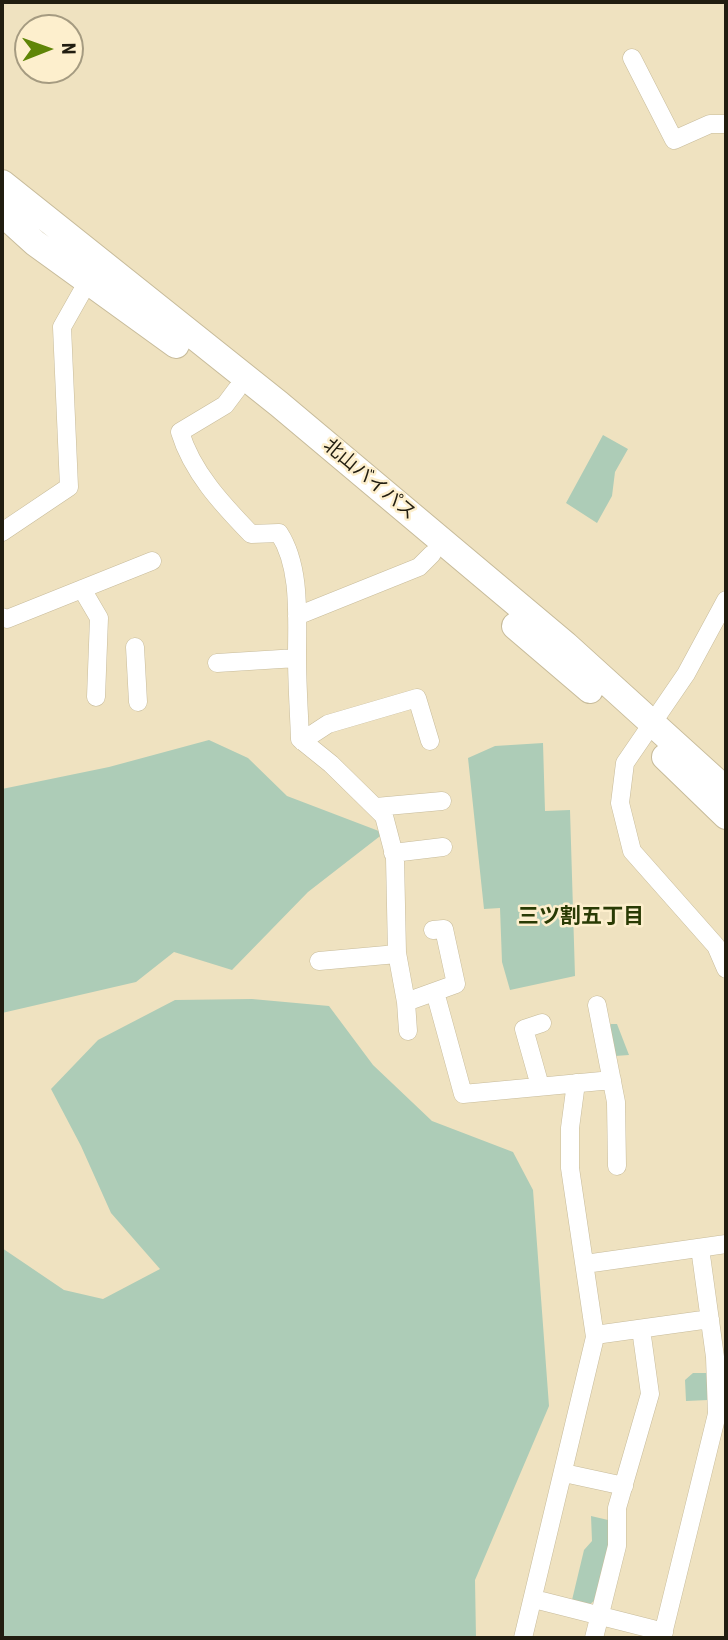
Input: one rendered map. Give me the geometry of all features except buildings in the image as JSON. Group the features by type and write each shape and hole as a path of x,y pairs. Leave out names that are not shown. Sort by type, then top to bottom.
{"highway":[{"name":"北山バイパス","path":"2,184 279,404 566,645 649,729 726,816"},
{"name":"北山バイパス","path":"2,213 35,243 264,409 432,554 726,790"}],"street":[{"path":"632,58 674,140 710,124 726,124"},
{"path":"2,532 69,487 62,327 88,281"},
{"path":"237,389 225,405 180,432 203,478 233,517 251,534 279,533 287,545 294,579 297,616 300,739 384,816 395,858 397,954 406,1002 408,1031"},
{"path":"297,616 419,567 432,554"},
{"path":"2,617 7,619 152,561"},
{"path":"82,589 99,618 96,697"},
{"path":"726,600 686,674 625,764 620,803 632,851 721,943 726,969"},
{"path":"135,647 138,702"},
{"path":"217,663 297,659"},
{"path":"302,741 328,724 417,698 430,741"},
{"path":"376,807 442,801"},
{"path":"393,853 443,847"},
{"path":"406,1002 456,984 444,929 433,930"},
{"path":"319,961 397,954"},
{"path":"435,992 463,1094 612,1080"},
{"path":"597,1005 616,1102 617,1166"},
{"path":"540,1086 524,1029 542,1023"},
{"path":"523,1638 595,1335 570,1168 570,1128 576,1083"},
{"path":"584,1264 726,1244"},
{"path":"534,1599 600,1615 663,1635 722,1414 700,1248"},
{"path":"595,1335 710,1319"},
{"path":"594,1638 617,1546 617,1508 650,1394 642,1328"},
{"path":"564,1473 624,1486"}],"green space":[{"path":"603,435 628,449 615,472 612,496 597,523 566,503"},
{"path":"209,740 248,758 287,796 384,833 308,892 232,970 174,952 136,982 2,1013 2,789 109,767"},
{"path":"543,743 545,811 570,810 575,976 510,990 502,962 500,908 484,909 468,758 495,746"},
{"path":"252,999 329,1006 373,1065 432,1121 513,1152 533,1190 549,1406 475,1580 476,1638 2,1638 2,1248 64,1290 103,1299 160,1269 111,1213 81,1146 51,1089 98,1040 175,1000"},
{"path":"611,1024 617,1024 629,1055 615,1056 609,1027"},
{"path":"693,1373 708,1373 708,1400 686,1401 685,1380"},
{"path":"591,1516 608,1520 610,1540 594,1601 589,1605 572,1600 584,1550 592,1541"}],"district":[{"name":"三ツ割五丁目","path":"581,918"}]}
